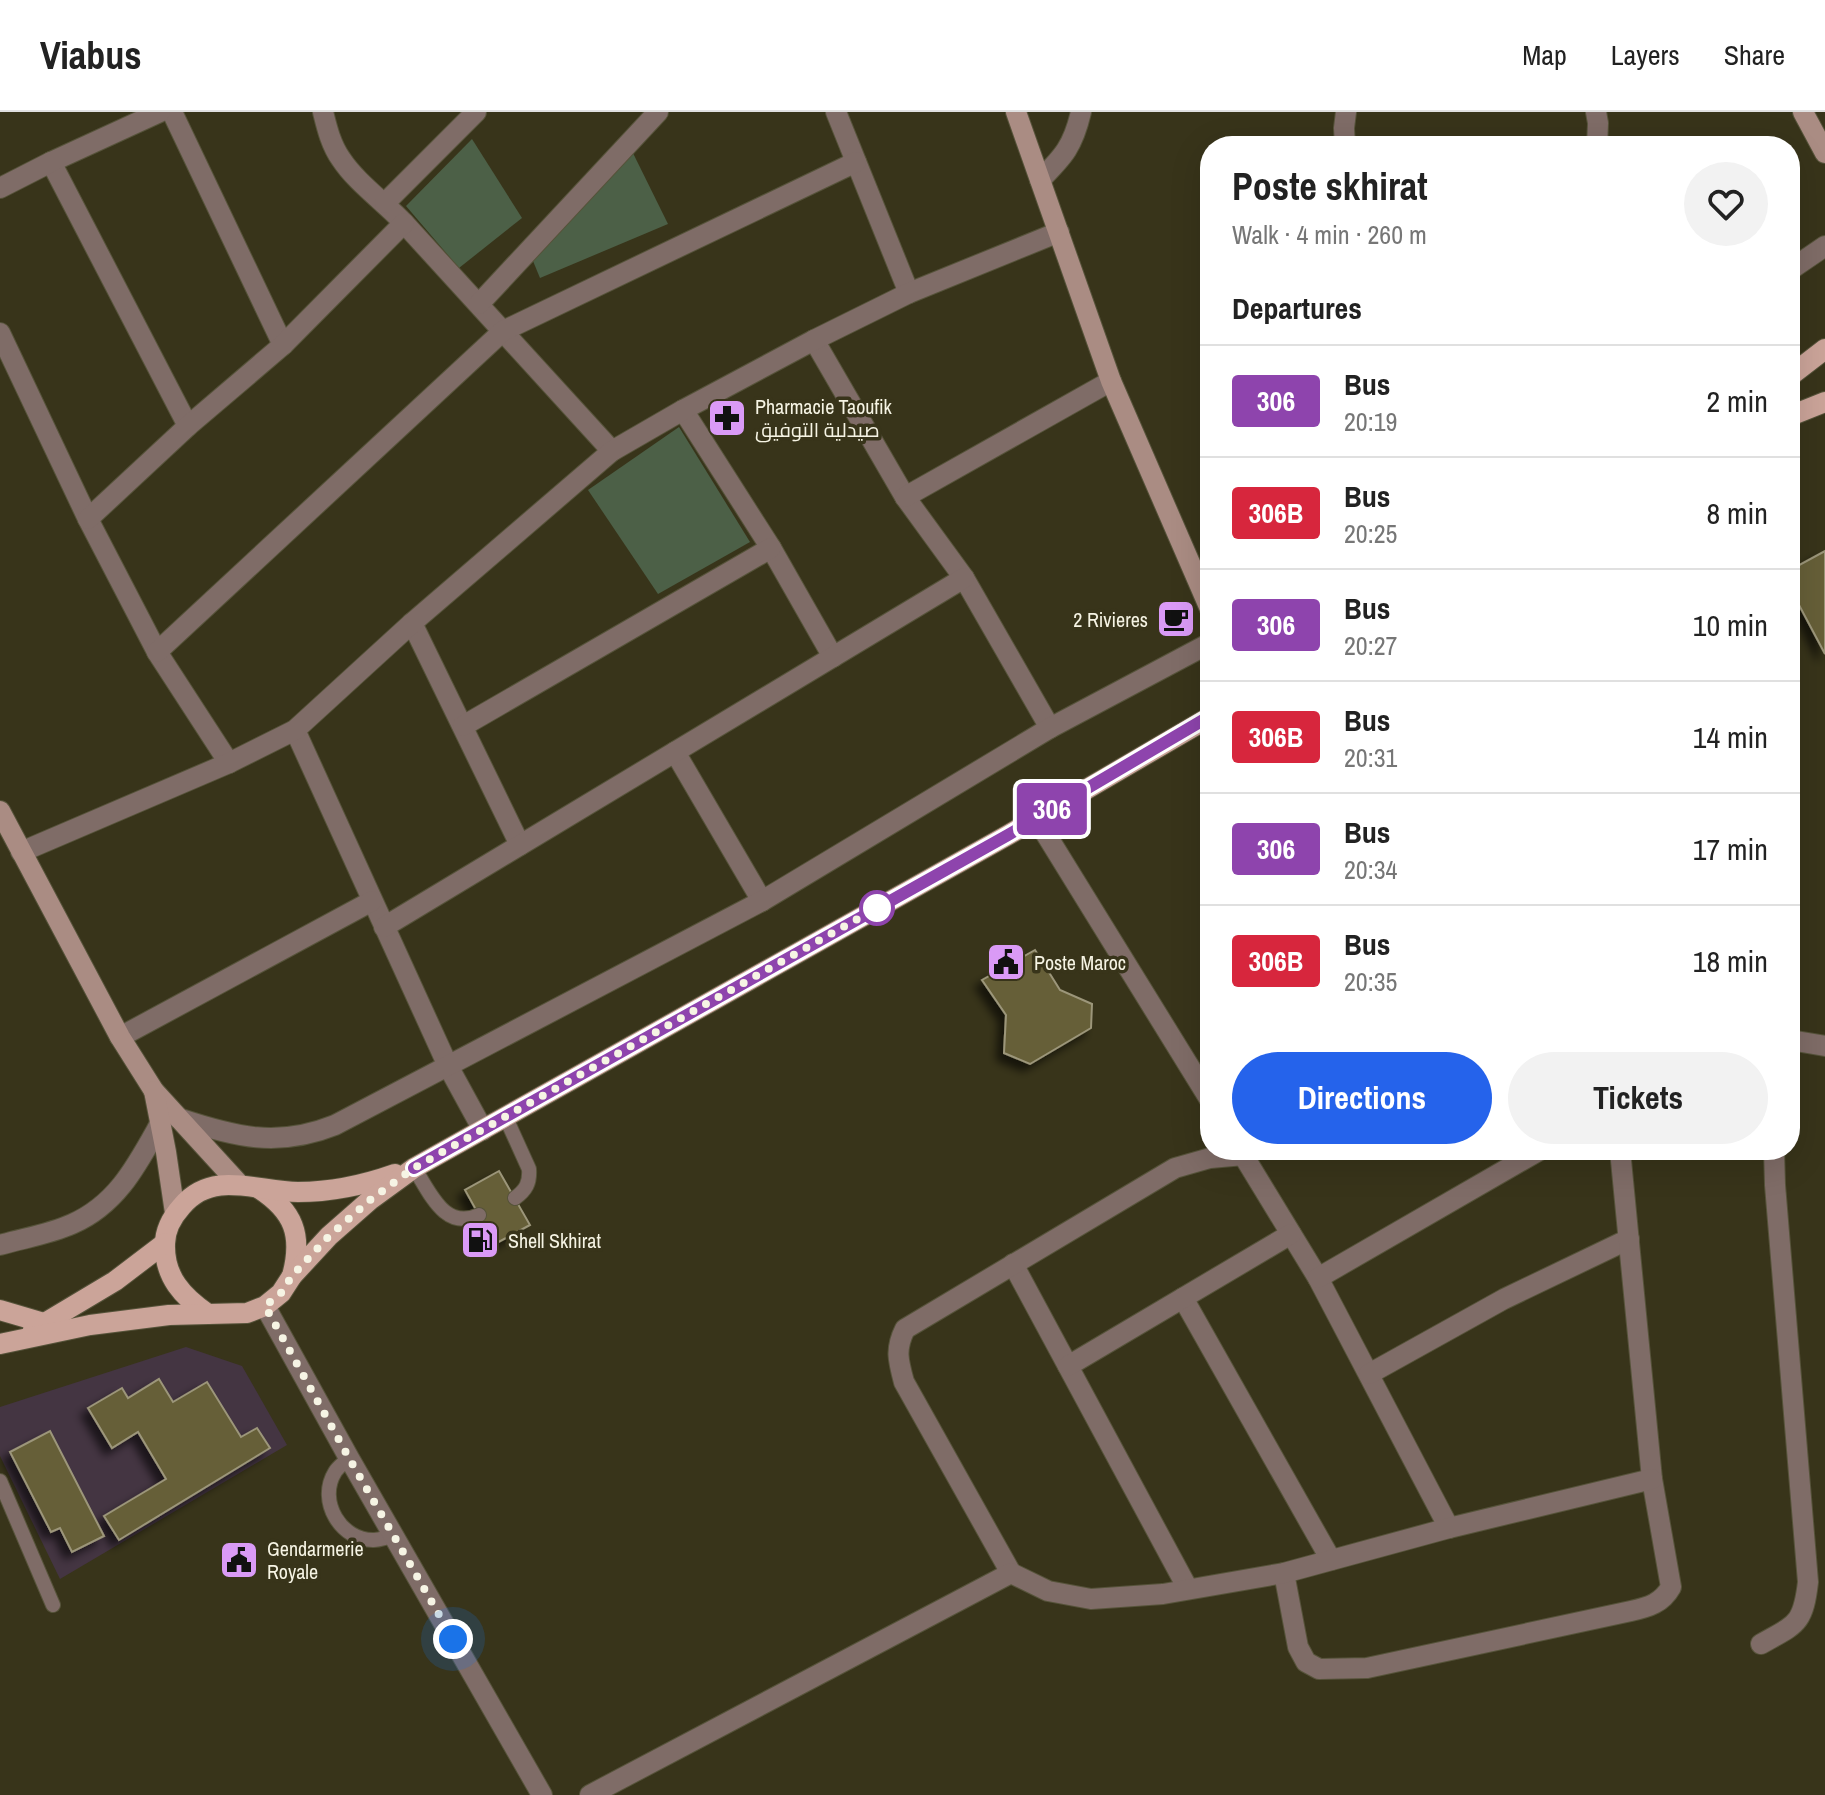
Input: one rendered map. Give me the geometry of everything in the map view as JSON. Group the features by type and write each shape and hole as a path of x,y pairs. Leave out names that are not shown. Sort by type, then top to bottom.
{"main road":[{"path":"1800,368 1825,349"},
{"path":"1800,412 1825,402"},
{"path":"6,1343 90,1325 169,1315 247,1313 265,1306 281,1293 292,1276 329,1236 370,1200 414,1168 1200,723"},
{"path":"208,1314 189,1301 175,1284 166,1264 165,1243 175,1213 202,1189 220,1184 298,1192 337,1189 377,1181 414,1168"},
{"path":"248,1186 275,1200 288,1216 296,1235 297,1256 292,1276"},
{"path":"6,1343 115,1281 165,1243"},
{"path":"0,1310 44,1323"}],"street":[{"path":"0,188 160,112"},
{"path":"172,112 283,345"},
{"path":"323,112 340,159 404,223 612,451"},
{"path":"385,203 476,112"},
{"path":"479,304 658,112"},
{"path":"836,112 909,293"},
{"path":"1016,112 1111,381 1200,586"},
{"path":"1040,180 1064,157 1077,131 1081,112"},
{"path":"1344,136 1346,112"},
{"path":"1596,112 1597,136"},
{"path":"1803,112 1825,153"},
{"path":"51,162 188,426"},
{"path":"157,652 503,331 856,162"},
{"path":"88,519 188,426 283,345 404,223"},
{"path":"21,852 229,763 295,730 412,623 612,451 814,340 909,293 1059,232"},
{"path":"1800,263 1825,246"},
{"path":"0,333 88,519 157,652 229,763"},
{"path":"814,340 905,497 964,578 1050,728"},
{"path":"905,497 1111,381"},
{"path":"683,410 771,548 833,657"},
{"path":"463,726 771,548"},
{"path":"384,927 964,578"},
{"path":"412,623 520,845"},
{"path":"170,1120 242,1136 281,1139 300,1137 335,1125 762,901 1050,728 1200,648"},
{"path":"295,730 448,1066 483,1130"},
{"path":"675,752 762,901"},
{"path":"0,811 120,1037 170,1120 248,1186"},
{"path":"1036,818 1200,1084"},
{"path":"120,1037 372,901"},
{"path":"1800,1042 1825,1046"},
{"path":"170,1120 175,1213"},
{"path":"0,1245 71,1225 91,1214 125,1183 170,1120"},
{"path":"1203,1160 1175,1168 1013,1264 905,1329 899,1341 898,1353 904,1382 1011,1573 1048,1591 1091,1599 1163,1594 1284,1573 1449,1528 1652,1479"},
{"path":"1250,1160 1318,1278 1449,1528"},
{"path":"1318,1278 1523,1160"},
{"path":"1284,1573 1298,1647 1306,1662 1319,1669 1367,1668 1643,1608 1654,1605 1667,1595 1671,1587 1652,1479 1621,1160"},
{"path":"1761,1644 1795,1624 1806,1601 1808,1582 1774,1160"},
{"path":"1068,1366 1291,1234"},
{"path":"1369,1374 1504,1299 1629,1239"},
{"path":"1013,1264 1188,1589"},
{"path":"1183,1298 1331,1560"},
{"path":"265,1306 542,1795"},
{"path":"590,1795 1011,1573"}],"lane":[{"path":"505,1116 529,1169 527,1186 515,1198"},
{"path":"414,1168 444,1213 461,1220 479,1215"},
{"path":"349,1458 335,1472 329,1490 330,1509 340,1525 355,1536 374,1540 393,1536"},
{"path":"0,1481 53,1605"}],"shaded area":[{"path":"186,1347 242,1366 287,1445 60,1579 0,1456 0,1407"}],"green space":[{"path":"472,139 522,218 459,268 406,206"},
{"path":"628,143 668,224 540,278 533,261"},
{"path":"679,427 750,542 658,594 588,490"}],"building":[{"path":"1825,551 1825,654 1800,607 1800,565"},
{"path":"1035,950 1060,990 1092,1004 1091,1028 1030,1064 1004,1053 1006,1015 982,980"},
{"path":"499,1171 530,1225 495,1244 465,1190"},
{"path":"159,1379 173,1402 207,1382 241,1437 257,1428 270,1448 119,1540 104,1516 166,1479 138,1432 112,1448 88,1408 122,1388 128,1398"},
{"path":"50,1431 104,1536 72,1552 60,1528 51,1532 10,1452"}],"bus line":[{"name":"306","path":"414,1168 1008,835 1200,722"}],"place":[{"name":"Pharmacie Taoufik صيدلية التوفيق","path":"727,418"},
{"name":"2 Rivieres","path":"1176,619"},
{"name":"Poste Maroc","path":"1006,962"},
{"name":"Shell Skhirat","path":"480,1240"},
{"name":"Gendarmerie Royale","path":"239,1560"}],"route":[{"path":"453,1639 265,1306 281,1293 292,1276 329,1236 370,1200 414,1168 877,908"}]}
